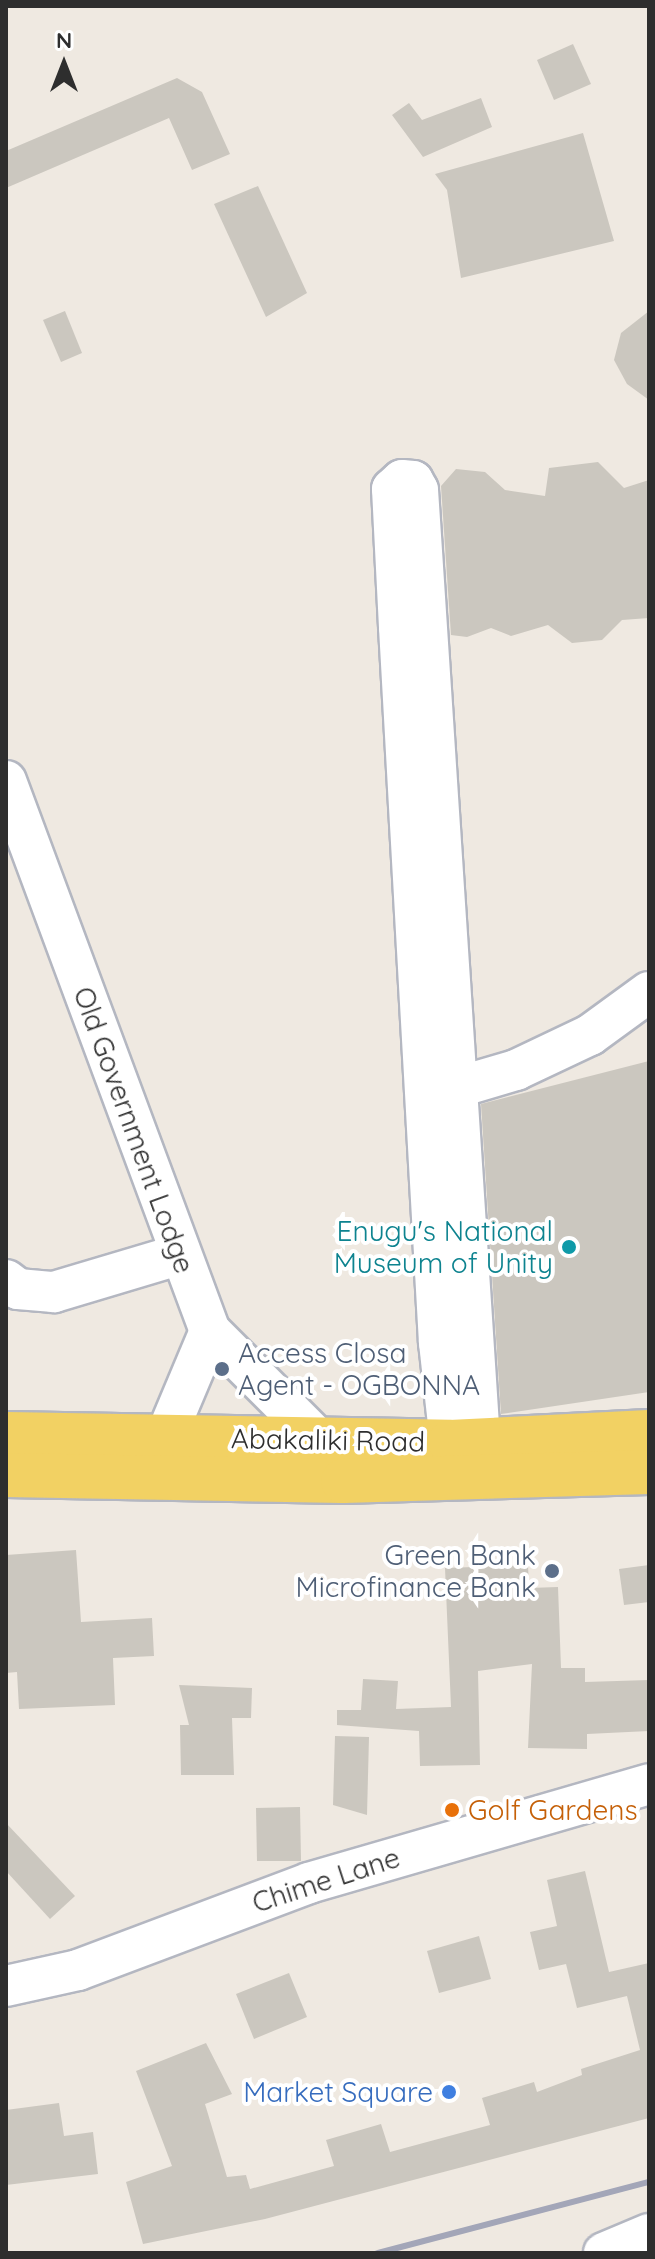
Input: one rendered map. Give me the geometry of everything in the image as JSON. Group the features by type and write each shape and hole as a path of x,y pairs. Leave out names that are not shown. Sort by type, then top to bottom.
{"main road":[{"name":"Abakaliki Road","path":"321,1461 465,1441 649,1432"},
{"name":"Abakaliki Road","path":"6,1434 163,1458"},
{"name":"Abakaliki Road","path":"6,1475 163,1458 649,1472"}],"street":[{"path":"422,798 418,490 409,479 398,480 392,489 422,798 445,1101 465,1441"},
{"name":"Old Government Lodge","path":"6,781 178,1255 210,1331 321,1461"},
{"path":"445,1101 578,1041 649,992"},
{"path":"6,1280 18,1289 54,1292 178,1255"},
{"path":"163,1458 210,1331"},
{"name":"Chime Lane","path":"6,1986 78,1970 309,1883 649,1784"},
{"path":"604,2253 649,2234"}],"building":[{"path":"573,44 591,84 554,100 537,60"},
{"path":"177,78 202,92 230,154 192,170 169,118 6,188 6,151"},
{"path":"481,98 492,127 423,157 392,115 409,103 422,120"},
{"path":"583,133 614,241 461,278 447,190 435,174"},
{"path":"258,186 307,293 266,317 214,204"},
{"path":"65,311 82,353 61,362 43,320"},
{"path":"649,311 649,400 627,384 614,360 621,333"},
{"path":"598,462 624,488 649,480 649,618 622,620 602,640 572,643 548,625 511,636 491,628 467,637 451,635 441,486 456,469 485,472 505,490 545,496 549,468"},
{"name":"Enugu's National Museum of Unity","path":"649,1061 649,1392 501,1414 481,1104"},
{"path":"76,1550 81,1622 152,1618 154,1656 113,1658 115,1705 19,1709 17,1672 6,1673 6,1555"},
{"path":"528,1565 529,1588 558,1587 561,1668 585,1668 585,1682 649,1680 649,1731 587,1734 587,1749 528,1748 532,1664 478,1671 480,1765 420,1766 419,1731 337,1725 337,1710 361,1710 363,1679 398,1681 396,1709 451,1707 445,1568"},
{"path":"649,1565 649,1602 624,1605 619,1569"},
{"path":"179,1685 252,1688 251,1718 232,1718 234,1775 181,1775 180,1725 189,1725"},
{"path":"335,1736 369,1737 367,1815 333,1805"},
{"path":"300,1807 301,1861 257,1861 256,1808"},
{"path":"6,1823 75,1896 50,1919 6,1871"},
{"path":"585,1871 609,1972 649,1963 649,2118 265,2219 143,2244 126,2182 172,2166 136,2071 206,2043 232,2094 205,2104 227,2177 246,2175 250,2189 334,2166 326,2140 381,2124 390,2152 490,2125 482,2098 534,2082 537,2092 582,2075 581,2069 640,2050 627,1996 577,2008 566,1964 539,1970 530,1932 557,1926 547,1880"},
{"path":"479,1936 491,1979 439,1993 427,1951"},
{"path":"289,1973 307,2017 254,2039 236,1994"},
{"path":"59,2103 64,2136 93,2132 98,2174 6,2185 6,2110"}],"railway":[{"path":"378,2253 649,2182"}],"place":[{"name":"Enugu's National Museum of Unity","path":"569,1247"},
{"name":"Access Closa Agent - OGBONNA","path":"222,1369"},
{"name":"Green Bank Microfinance Bank","path":"552,1571"},
{"name":"Golf Gardens","path":"452,1810"},
{"name":"Market Square","path":"449,2092"}]}
